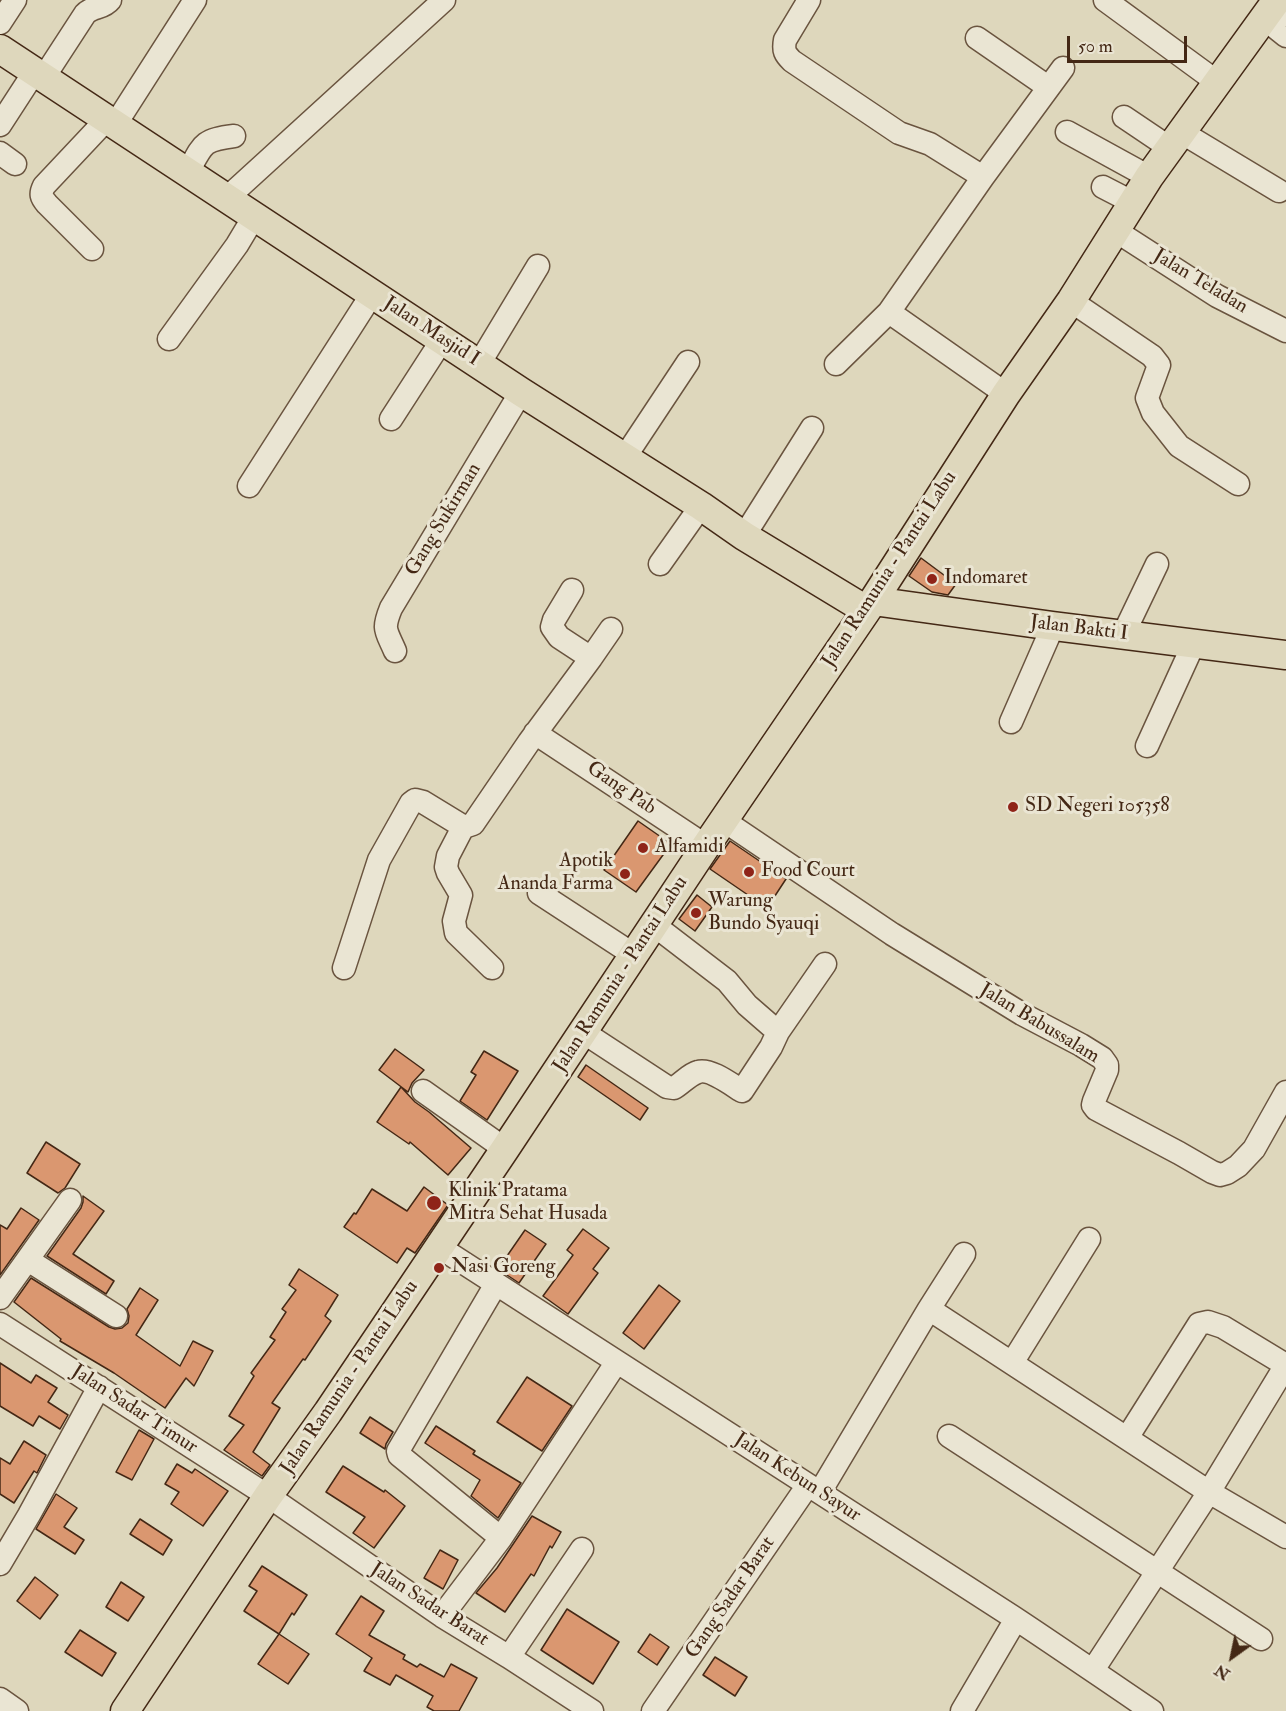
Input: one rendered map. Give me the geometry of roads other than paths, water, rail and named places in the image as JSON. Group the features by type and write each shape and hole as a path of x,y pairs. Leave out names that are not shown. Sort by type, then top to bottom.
{"main road":[{"name":"Jalan Ramunia - Pantai Labu","path":"125,1711 869,605 1006,394 1071,301 1149,177 1277,0"},
{"name":"Jalan Masjid I","path":"0,49 744,536 869,605"},
{"name":"Jalan Bakti I","path":"869,605 1286,655"}],"street":[{"path":"0,23 15,0"},
{"path":"0,125 84,14 103,6 110,0"},
{"path":"92,249 42,198 44,186 111,122 195,0"},
{"path":"227,198 444,0"},
{"path":"809,0 785,40 785,54 899,133 930,144 983,177"},
{"path":"1105,0 1217,82"},
{"path":"1286,8 1275,23 1276,28 1286,36"},
{"path":"977,38 1048,87"},
{"path":"836,364 889,312 983,177 1063,68"},
{"path":"1124,117 1279,191"},
{"path":"1067,132 1149,177"},
{"path":"188,172 206,142 234,136"},
{"path":"1103,187 1134,202"},
{"path":"169,339 237,245 255,215"},
{"name":"Jalan Teladan","path":"1116,231 1217,296 1286,331"},
{"path":"479,364 538,266"},
{"path":"249,486 372,294"},
{"path":"1071,301 1152,356 1159,365 1147,398 1153,413 1179,446 1238,484"},
{"path":"889,312 1006,394"},
{"path":"391,419 442,340"},
{"path":"624,458 688,362"},
{"name":"Gang Sukirman","path":"395,651 385,628 391,608 521,392"},
{"path":"744,536 812,428"},
{"path":"660,564 701,506"},
{"path":"1123,635 1157,564"},
{"path":"572,590 552,627 559,637 591,658"},
{"path":"1011,722 1053,627"},
{"path":"492,968 460,939 454,927 460,895 448,873 446,861 461,831 464,827 473,824 535,733 611,629"},
{"path":"1147,746 1194,643"},
{"name":"Gang Pab","path":"535,733 705,846"},
{"path":"344,969 379,860 411,803 415,800 423,802 464,827"},
{"name":"Jalan Babussalam","path":"723,820 892,934 1022,1014 1102,1058 1107,1065 1107,1070 1094,1101 1093,1105 1096,1109 1212,1172 1220,1175 1227,1173 1246,1158 1254,1149 1285,1095"},
{"path":"539,893 634,955"},
{"path":"654,925 727,981 747,1005 778,1032"},
{"path":"583,1032 667,1087 674,1088 696,1072 704,1071 742,1091 771,1047 778,1032 825,964"},
{"path":"423,1091 505,1149"},
{"path":"0,1298 70,1200"},
{"path":"1012,1363 1089,1239"},
{"name":"Jalan Kebun Sayur","path":"439,1247 1016,1619 1152,1711"},
{"name":"Gang Sadar Barat","path":"653,1711 814,1488 964,1254"},
{"path":"28,1260 116,1316"},
{"path":"496,1284 398,1451 399,1455 501,1538"},
{"path":"929,1309 1209,1492 1286,1537"},
{"path":"1092,1670 1209,1492 1286,1365 1223,1327 1208,1322 1199,1324 1127,1438"},
{"name":"Jalan Sadar Timur","path":"0,1324 268,1496"},
{"path":"442,1616 501,1538 616,1363"},
{"path":"0,1564 99,1387"},
{"path":"949,1436 1261,1639"},
{"name":"Jalan Sadar Barat","path":"268,1496 442,1616 592,1711"},
{"path":"509,1657 582,1549"},
{"path":"962,1711 1016,1619"},
{"path":"0,1699 16,1711"}],"place":[{"name":"Indomaret","path":"932,579"},
{"name":"SD Negeri 105358","path":"1013,807"},
{"name":"Alfamidi","path":"643,848"},
{"name":"Food Court","path":"749,872"},
{"name":"Apotik Ananda Farma","path":"625,874"},
{"name":"Warung Bundo Syauqi","path":"696,913"},
{"name":"Klinik Pratama Mitra Sehat Husada","path":"434,1203"},
{"name":"Nasi Goreng","path":"439,1268"}]}
